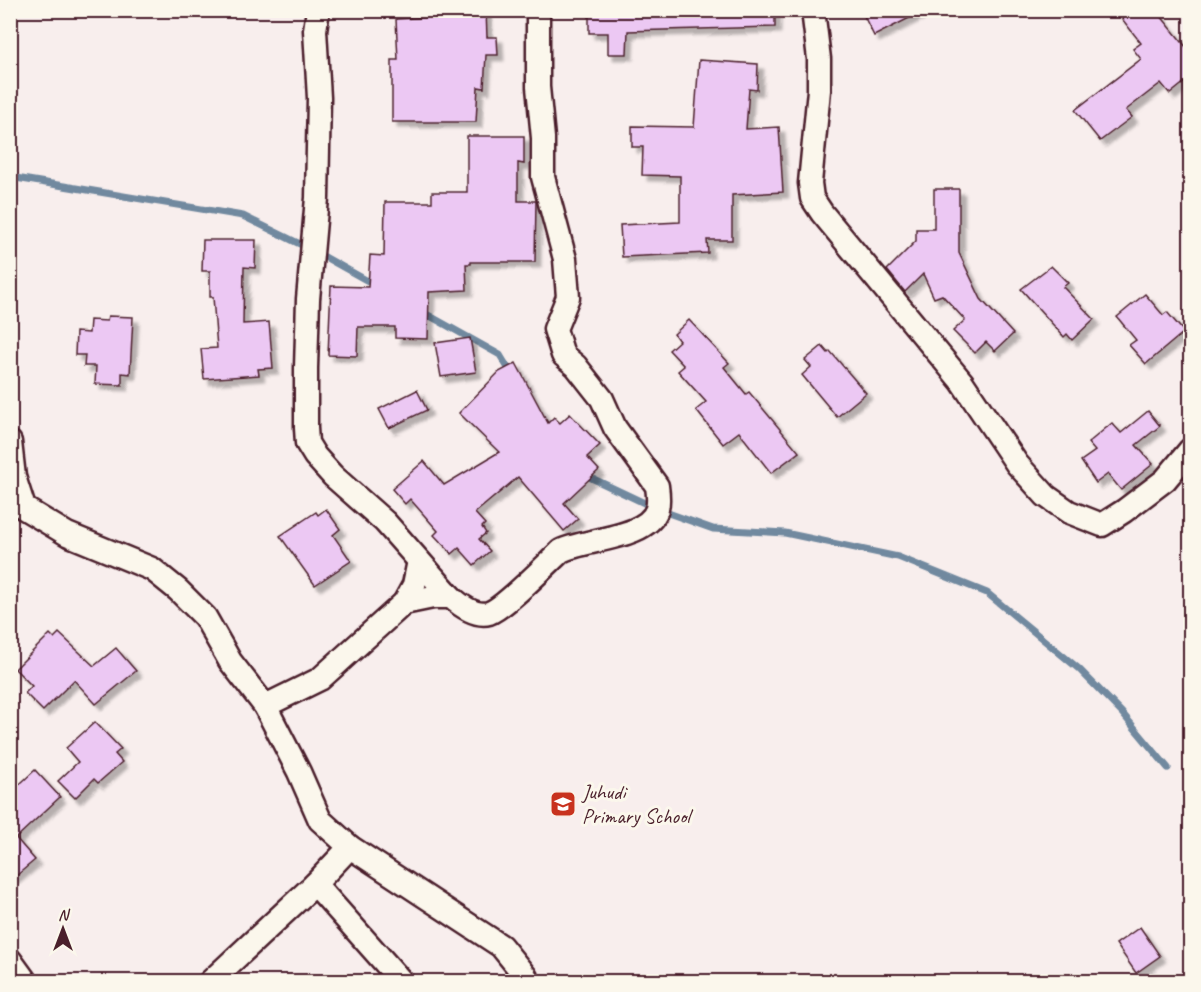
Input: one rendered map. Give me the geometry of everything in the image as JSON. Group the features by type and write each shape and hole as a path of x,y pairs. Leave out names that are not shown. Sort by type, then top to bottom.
{"street":[{"path":"318,10 315,30 319,98 317,198 308,299 306,368 308,443 315,456 333,476 385,522 451,597 462,607 478,613 488,613 500,606 561,551 581,543 603,540 638,528 652,518 657,509 657,486 615,428 602,399 576,366 563,355 555,329 568,297 565,259 543,177 543,138 538,87 538,10"},
{"path":"813,10 819,59 819,90 810,183 812,198 852,250 962,382 1017,464 1046,496 1069,512 1102,525 1142,499 1165,480 1191,450"},
{"path":"10,442 14,477 24,508 67,534 152,569 178,590 205,617 230,660 265,706 299,772 320,820 350,847 501,946 526,977 526,981"},
{"path":"265,706 320,679 404,603 414,585 419,561"},
{"path":"404,603 433,597 451,597"},
{"path":"210,981 315,884 350,847"},
{"path":"315,884 402,981"},
{"path":"10,960 26,981"}],"building":[{"path":"432,10 486,10 487,37 497,37 498,55 486,55 484,88 478,87 476,122 392,122 392,60 398,60 396,19 433,17"},
{"path":"589,10 775,10 775,27 628,31 627,54 608,54 608,33 589,33"},
{"path":"861,10 925,10 874,36"},
{"path":"1115,10 1156,10 1191,53 1191,77 1170,94 1161,83 1126,110 1132,117 1100,141 1075,110 1141,59 1133,49 1141,43"},
{"path":"699,60 758,64 757,90 749,89 746,129 779,127 783,192 732,195 732,240 707,240 708,253 622,257 620,225 680,222 680,176 642,175 643,147 632,147 632,126 694,127"},
{"path":"467,136 524,136 524,164 518,163 518,201 536,201 535,262 471,262 471,264 466,264 467,290 429,292 428,339 395,338 395,327 358,327 357,356 328,355 331,286 368,287 370,255 384,256 385,202 432,202 432,192 467,192"},
{"path":"934,189 959,189 959,253 981,299 1013,334 995,351 986,342 975,353 953,331 965,320 942,295 934,298 923,274 905,292 887,270 916,241 916,229 934,229"},
{"path":"203,240 256,240 255,268 244,267 243,324 269,322 273,368 258,369 259,375 204,379 201,349 217,348 213,297 210,297 210,271 202,271"},
{"path":"1051,266 1068,283 1063,287 1094,319 1072,340 1067,334 1064,337 1021,289"},
{"path":"1145,294 1163,315 1167,312 1184,332 1146,364 1129,345 1136,340 1117,317"},
{"path":"108,316 133,317 130,374 122,373 122,385 95,384 96,366 84,366 85,355 75,355 76,332 89,333 90,320 107,321"},
{"path":"689,320 729,363 724,367 746,394 749,392 799,452 771,473 739,432 723,444 696,410 706,402 678,371 684,366 669,350 679,341 674,334"},
{"path":"470,338 476,372 441,377 435,343"},
{"path":"822,346 828,353 830,351 866,393 837,417 802,375 811,367 805,360"},
{"path":"516,363 548,423 554,417 560,423 570,414 600,445 587,457 599,470 564,503 578,519 564,531 518,477 475,513 485,524 482,527 486,533 479,539 490,551 474,565 459,548 452,554 434,535 438,531 410,499 405,504 392,489 424,461 444,485 499,452 459,413 499,372"},
{"path":"417,390 427,410 389,428 379,409"},
{"path":"1148,411 1160,426 1136,445 1153,464 1121,490 1108,474 1096,483 1081,461 1095,451 1088,443 1112,423 1121,433"},
{"path":"326,509 340,529 333,535 351,561 315,585 280,536 316,512 318,515"},
{"path":"59,633 94,666 116,648 136,671 96,704 74,680 43,711 25,693 32,686 15,669 50,634 54,638"},
{"path":"95,722 121,749 115,754 122,762 98,783 94,779 75,798 58,781 78,762 66,748"},
{"path":"35,770 60,797 16,838 35,860 10,881 10,793"},
{"path":"1140,927 1160,956 1136,973 1116,944"}],"waterway":[{"path":"10,177 243,216 314,251 375,285"},
{"path":"421,311 500,355 511,373"},
{"path":"583,474 657,509 713,529 785,533 898,557 987,593 1079,669 1122,713 1168,768"}],"place":[{"name":"Juhudi Primary School","path":"563,804"}]}
